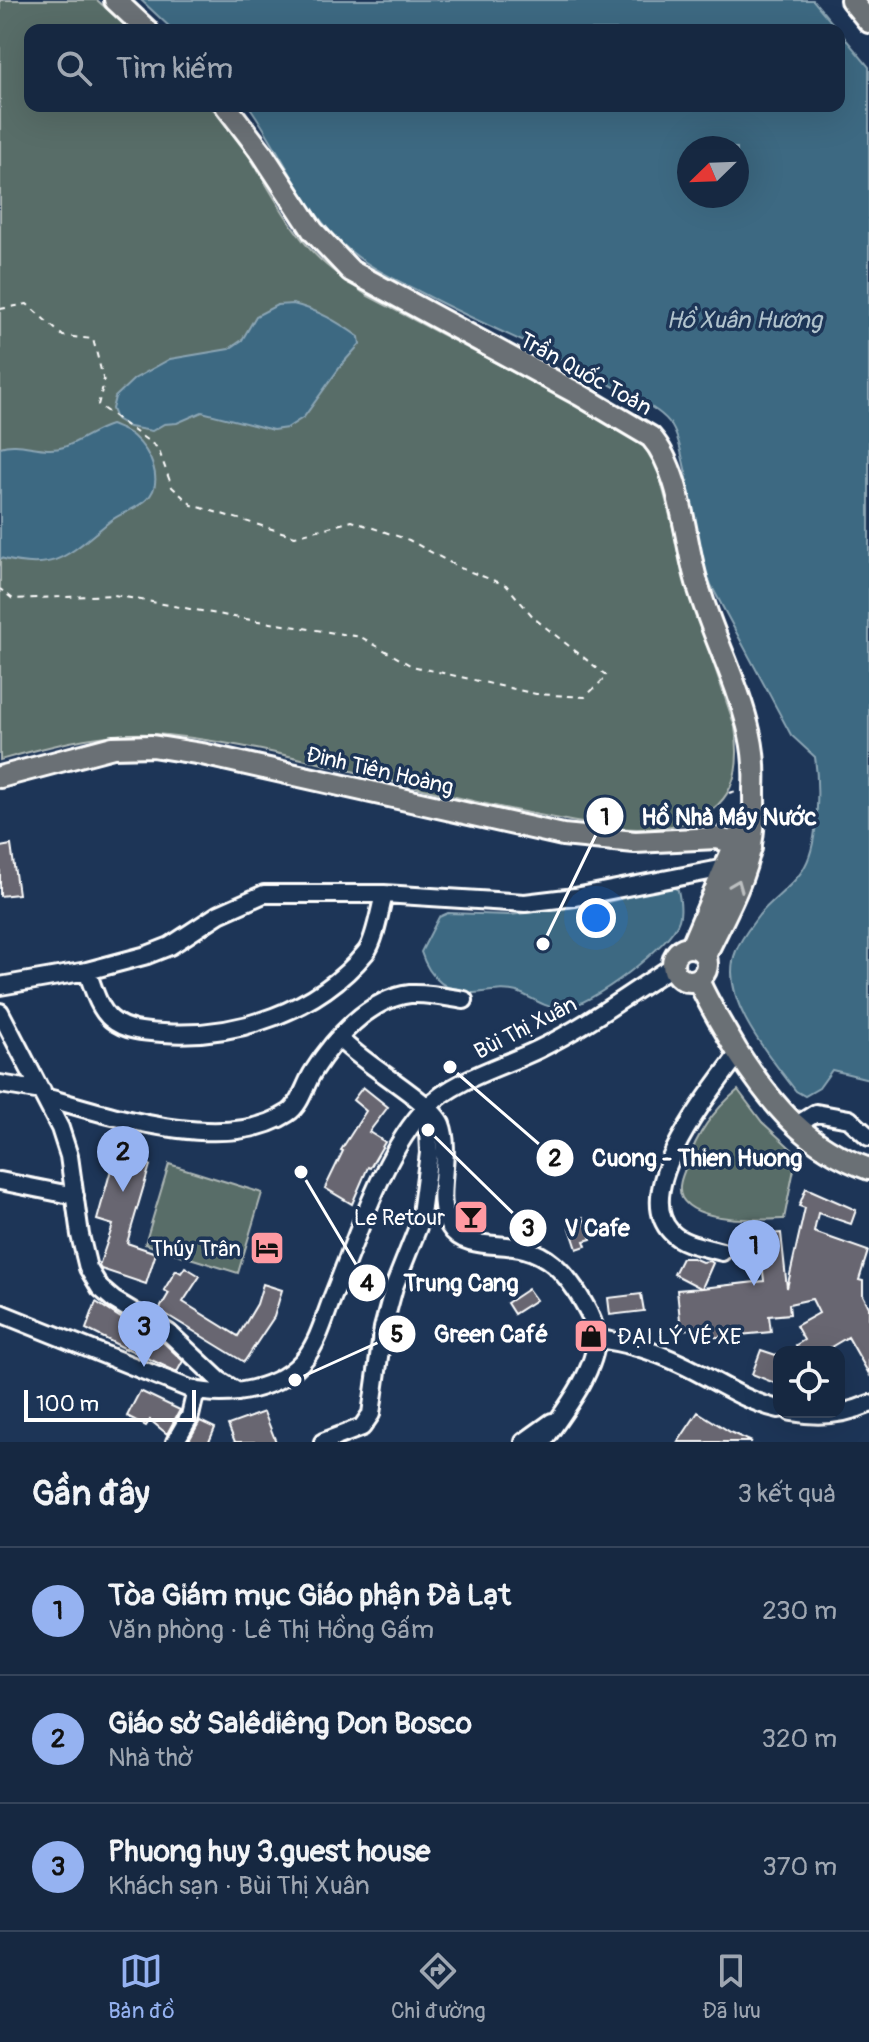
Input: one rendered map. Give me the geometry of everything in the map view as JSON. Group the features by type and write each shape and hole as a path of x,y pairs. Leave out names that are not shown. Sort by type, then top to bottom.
{"main road":[{"path":"115,0 141,24"},
{"path":"851,0 869,22"},
{"name":"Trần Quốc Toản","path":"231,112 262,153 313,231 351,271 580,395 644,433 660,447 675,489 705,609 750,734 754,760 755,822 744,845 731,900 698,952"},
{"name":"Đinh Tiên Hoàng","path":"0,777 113,747 152,746 202,754 563,835 635,842 705,837 744,845"},
{"name":"Trần Quốc Toản","path":"698,952 725,868 744,845"},
{"path":"686,948 698,952 707,967 698,980 681,979 673,966 676,954 686,948"},
{"path":"698,980 709,1006 775,1106 795,1126 832,1152 869,1169"}],"street":[{"path":"0,986 87,971 147,955 170,946 219,914 264,894 384,894 525,903 575,897 725,868"},
{"path":"87,971 98,1001 108,1017 120,1026 145,1032 187,1034 242,1028 292,1008 331,985 368,950 384,894"},
{"name":"Bùi Thị Xuân","path":"0,1313 196,1390 222,1394 238,1392 279,1379 295,1369 314,1344 388,1167 410,1126 427,1107 456,1085 570,1033 673,966"},
{"path":"0,1084 44,1094 112,1116 183,1130 215,1132 245,1127 270,1122 293,1109 313,1072 339,1038 353,1023 377,1006 414,994 464,1000"},
{"path":"0,1012 60,1128 69,1156 88,1268 100,1288 114,1300 169,1333 219,1380 238,1392"},
{"path":"339,1038 350,1051 427,1107 439,1120 446,1139 443,1197 448,1225 464,1239 522,1248 548,1258 587,1308 596,1339 591,1364 543,1442"},
{"path":"722,1252 685,1242 672,1234 662,1221 658,1203 682,1135 703,1100 739,1053"},
{"path":"323,1442 362,1427 371,1414 383,1328 394,1287 413,1244 422,1211 429,1153 427,1107"},
{"path":"795,1126 816,1113 849,1119 869,1137"},
{"path":"0,1181 75,1196"},
{"path":"596,1339 643,1348 682,1364 743,1397 773,1407"},
{"path":"175,1442 190,1416 196,1390"},
{"path":"845,1412 869,1404"},
{"path":"524,1442 560,1417"}],"path":[{"path":"0,309 27,304 63,336 93,339 104,382 98,405 158,448 172,487 192,505 295,536 352,521 409,540 460,568 506,585 535,619 607,676 585,697 536,694 412,666 361,637 114,595 13,599 0,589"}],"green space":[{"path":"0,0 97,0 123,24 24,24 24,112 216,112 238,139 297,232 310,249 338,274 368,296 637,439 656,462 691,597 735,727 737,759 730,787 714,809 684,823 647,829 609,827 488,805 305,760 167,735 103,736 0,760"},
{"path":"738,1090 762,1122 797,1154 784,1219 714,1216 690,1206 680,1194 683,1175 701,1131 721,1105"},
{"path":"169,1164 262,1193 238,1273 145,1244"}],"water":[{"path":"141,0 813,0 833,24 167,24"},
{"name":"Hồ Xuân Hương","path":"845,38 869,67 869,1079 832,1070 819,1088 805,1096 796,1091 749,1026 734,988 732,969 736,951 746,932 796,879 810,855 817,813 815,757 791,735 711,585 702,558 680,446 672,427 645,403 384,273 357,256 333,235 307,200 253,112 845,112"},
{"path":"293,304 335,322 359,337 360,344 304,417 287,428 273,430 202,412 152,431 129,427 116,419 112,409 115,397 134,379 170,359 229,349 242,340 256,316 277,305"},
{"path":"111,425 131,434 150,458 155,476 152,493 60,558 35,563 0,558 0,447 15,445 56,449"},
{"path":"671,886 678,890 680,905 679,920 673,931 628,973 576,1005 552,1007 512,991 474,993 455,990 434,976 421,952 439,917 448,913 510,915 604,903"}],"building":[{"path":"11,845 18,894 0,896 0,847"},
{"path":"363,1087 388,1107 369,1132 385,1142 368,1167 352,1204 325,1188 341,1150 366,1111 353,1100"},
{"path":"115,1155 150,1165 127,1243 156,1253 146,1284 99,1266 113,1225 97,1220"},
{"path":"806,1188 856,1210 851,1224 818,1213 814,1232 868,1251 859,1280 863,1281 863,1295 869,1307 869,1374 848,1337 833,1346 797,1346 804,1340 796,1326 819,1313 812,1299 789,1304 790,1314 769,1316 771,1332 697,1339 696,1328 681,1330 677,1290 701,1288 674,1274 682,1258 713,1263 702,1288 764,1281 759,1235 781,1233 787,1288 805,1208 799,1206"},
{"path":"583,1217 591,1239 584,1241 586,1246 577,1249 568,1222"},
{"path":"185,1267 200,1276 183,1302 238,1336 257,1304 263,1284 282,1290 274,1317 244,1362 159,1310 169,1293 164,1290 176,1270 181,1273"},
{"path":"528,1289 536,1300 514,1314 507,1303"},
{"path":"641,1294 644,1311 610,1315 608,1298"},
{"path":"96,1302 133,1326 126,1349 86,1329"},
{"path":"139,1330 164,1343 183,1361 177,1372 128,1349"},
{"path":"761,1350 773,1354 773,1382 752,1374"},
{"path":"140,1391 180,1410 167,1434 150,1420 146,1426 127,1416"},
{"path":"264,1412 276,1442 235,1442 228,1425"},
{"path":"698,1412 732,1433 752,1442 678,1442"},
{"path":"200,1421 215,1428 209,1442 188,1442"}],"place":[{"name":"Hồ Nhà Máy Nước","path":"543,944"},
{"name":"Cuong - Thien Huong","path":"450,1067"},
{"name":"V Cafe","path":"428,1130"},
{"name":"Trung Cang","path":"301,1172"},
{"name":"Giáo sở Salêdiêng Don Bosco","path":"123,1192"},
{"name":"Le Retour","path":"471,1217"},
{"name":"Thúy Trân","path":"267,1248"},
{"name":"Tòa Giám mục Giáo phận Đà Lạt","path":"754,1286"},
{"name":"ĐẠI LÝ VÉ XE","path":"591,1336"},
{"name":"Phuong huy 3.guest house","path":"144,1367"},
{"name":"Green Café","path":"295,1380"}]}
